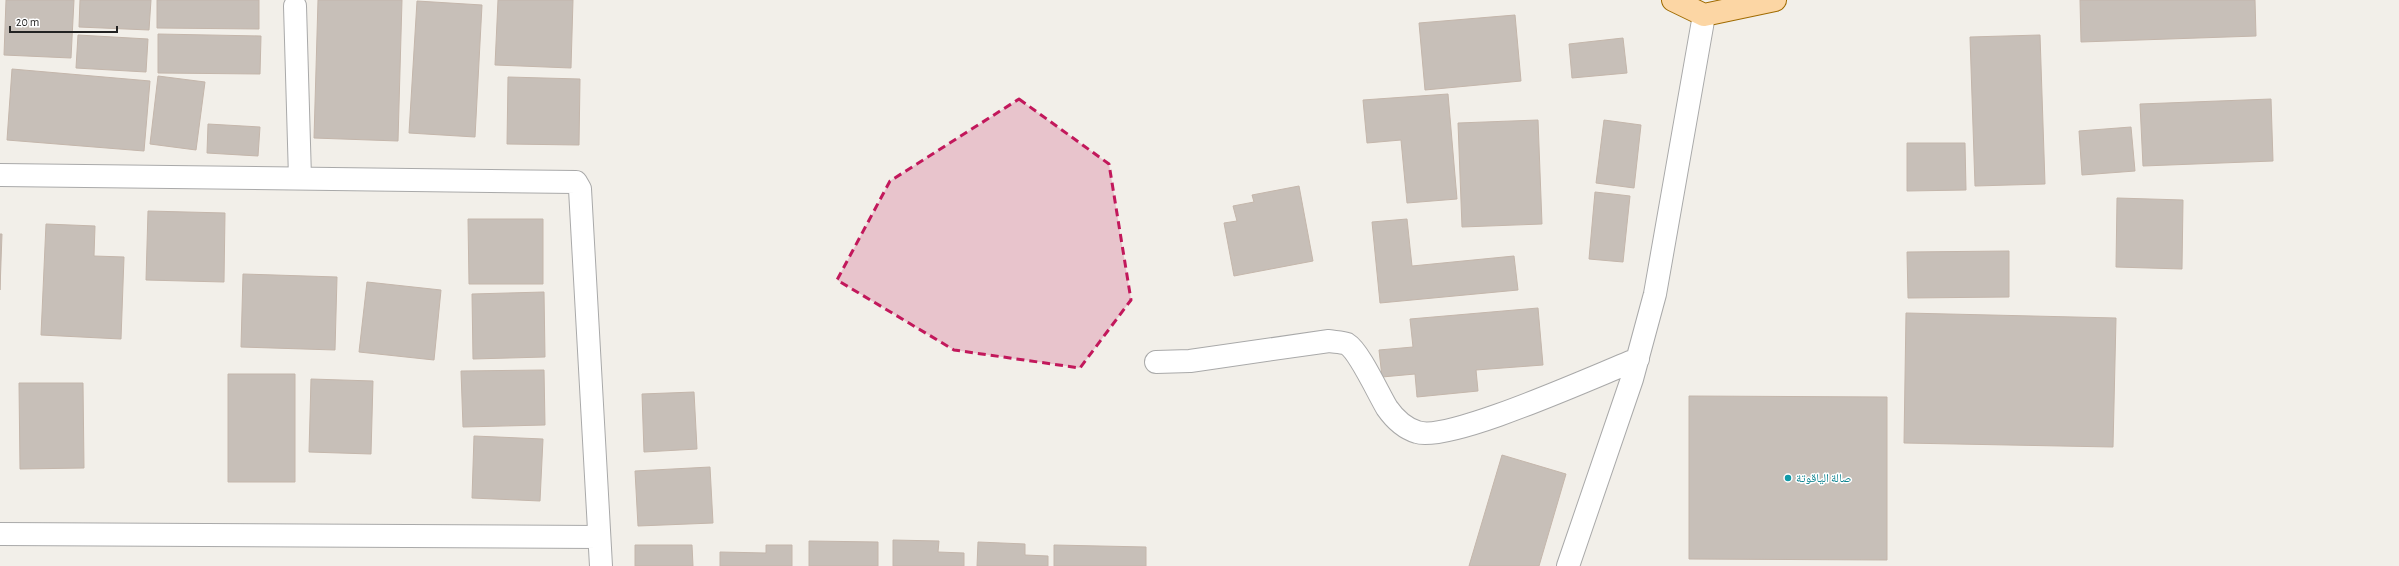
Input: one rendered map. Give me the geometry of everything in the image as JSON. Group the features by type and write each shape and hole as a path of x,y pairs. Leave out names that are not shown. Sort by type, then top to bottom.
{"main road":[{"path":"1673,0 1704,15 1775,0"}],"street":[{"path":"295,6 300,178"},
{"path":"1568,566 1638,359 1655,294 1704,15"},
{"path":"0,175 576,182 580,189 601,566"},
{"path":"1156,362 1190,361 1329,341 1347,344 1361,357 1372,383 1394,419 1417,432 1435,434 1504,413 1638,359"},
{"path":"0,534 599,537"}],"highlighted area":[{"path":"1019,99 1109,164 1131,300 1080,368 954,350 837,280 890,181"}],"building":[{"path":"6,0 74,0 71,58 4,55"},
{"path":"80,0 151,0 149,30 79,27"},
{"path":"157,0 259,0 259,29 157,28"},
{"path":"318,0 402,0 398,141 314,138"},
{"path":"498,0 573,0 571,68 495,65"},
{"path":"2080,0 2255,0 2256,36 2081,42"},
{"path":"417,1 482,5 475,137 409,133"},
{"path":"1515,15 1521,81 1425,90 1419,23"},
{"path":"158,34 261,36 260,74 158,73"},
{"path":"78,35 148,39 146,72 76,68"},
{"path":"2040,35 2045,184 1975,186 1970,37"},
{"path":"1623,38 1627,73 1572,78 1569,44"},
{"path":"12,69 150,81 144,151 7,140"},
{"path":"158,76 205,82 196,150 150,144"},
{"path":"508,77 580,79 579,145 507,144"},
{"path":"1448,94 1457,199 1407,203 1401,140 1367,143 1363,100"},
{"path":"2271,99 2273,161 2143,166 2140,104"},
{"path":"1538,120 1542,224 1462,227 1458,123"},
{"path":"1604,120 1641,125 1634,188 1596,183"},
{"path":"208,124 260,127 258,156 207,153"},
{"path":"2131,127 2135,171 2082,175 2079,131"},
{"path":"1907,143 1965,143 1966,190 1907,191"},
{"path":"1299,186 1313,261 1234,276 1224,223 1237,221 1233,206 1254,202 1252,195"},
{"path":"1595,192 1630,196 1623,262 1589,259"},
{"path":"2117,198 2183,200 2182,269 2116,267"},
{"path":"148,211 225,213 224,282 146,280"},
{"path":"468,219 543,219 543,284 469,284"},
{"path":"1407,219 1412,266 1514,256 1518,290 1380,303 1372,222"},
{"path":"46,224 95,226 94,256 124,257 121,339 41,335"},
{"path":"0,234 2,234 0,290"},
{"path":"2009,251 2009,297 1908,298 1907,252"},
{"path":"243,274 337,277 335,350 241,347"},
{"path":"367,282 441,290 434,360 359,352"},
{"path":"544,292 545,357 473,359 472,294"},
{"path":"1538,308 1543,365 1476,370 1478,391 1417,397 1415,374 1382,377 1379,350 1413,347 1410,319"},
{"path":"1906,313 2116,318 2113,447 1904,443"},
{"path":"544,370 545,425 463,427 461,371"},
{"path":"228,374 295,374 295,482 228,482"},
{"path":"311,379 373,381 371,454 309,452"},
{"path":"19,383 83,383 84,468 20,469"},
{"path":"694,392 697,449 644,452 642,394"},
{"name":"صالة الياقوتة","path":"1689,396 1887,397 1887,560 1689,559"},
{"path":"474,436 543,439 540,501 472,498"},
{"path":"1502,455 1566,474 1539,566 1469,566"},
{"path":"710,467 713,523 638,526 635,471"},
{"path":"893,540 939,541 938,552 964,553 964,566 893,566"},
{"path":"809,541 878,542 878,566 809,566"},
{"path":"978,542 1025,544 1025,555 1048,556 1048,566 977,566"},
{"path":"635,545 692,545 693,566 635,566"},
{"path":"766,545 792,545 792,566 720,566 720,552 766,553"},
{"path":"1054,545 1146,547 1146,566 1054,566"}],"place":[{"name":"صالة الياقوتة","path":"1788,478"}]}
